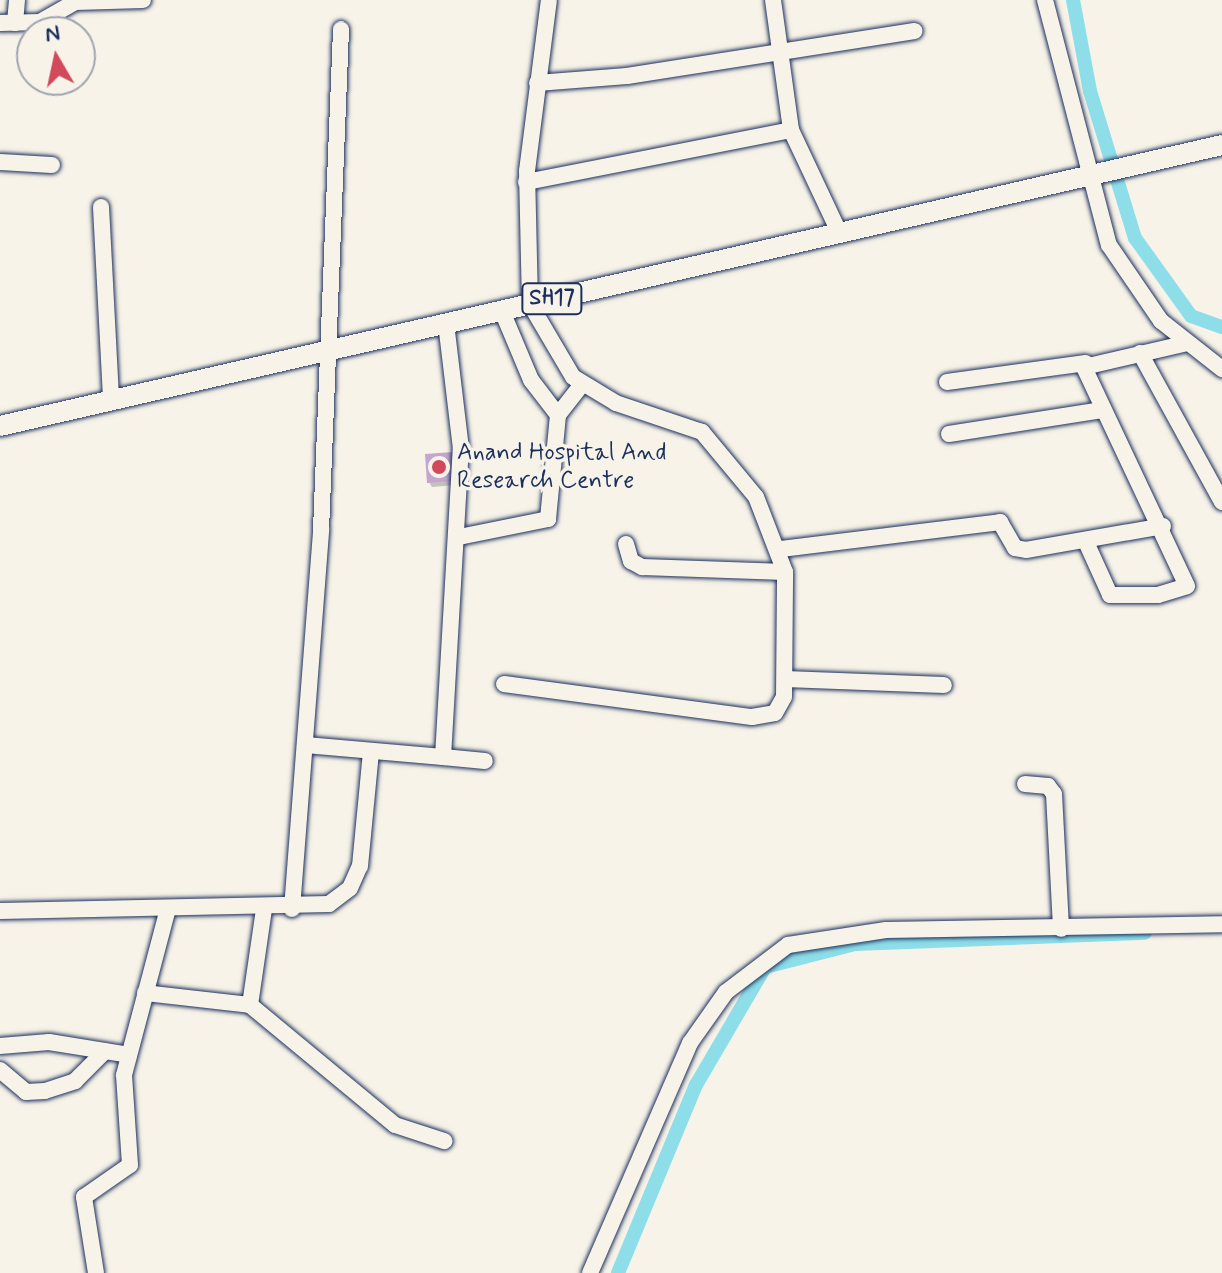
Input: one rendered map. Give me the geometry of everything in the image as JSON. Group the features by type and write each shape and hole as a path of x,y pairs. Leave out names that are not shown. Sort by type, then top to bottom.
{"main road":[{"name":"SH17","path":"0,426 1222,145"}],"street":[{"path":"17,0 8,23 48,19 80,1 143,0"},
{"path":"504,684 752,717 781,708 785,679 785,572 781,549 756,497 716,443 582,384 562,364 530,304 526,182 549,0"},
{"path":"773,0 791,130 840,234"},
{"path":"1045,0 1105,173 1118,261 1184,344 1222,369"},
{"path":"292,909 305,745 327,350 341,29"},
{"path":"537,83 778,53 915,31"},
{"path":"526,182 791,130"},
{"path":"0,162 52,165"},
{"path":"101,207 111,400"},
{"path":"502,311 531,380 558,415"},
{"path":"443,757 459,537 459,405 446,323"},
{"path":"947,382 1086,363 1184,344"},
{"path":"1140,353 1222,502"},
{"path":"1086,363 1102,410 1188,577 1177,592 1110,595 1086,542"},
{"path":"459,537 548,519 558,415 582,384"},
{"path":"949,434 1102,410"},
{"path":"781,549 1000,522 1017,550 1086,542 1163,526"},
{"path":"626,544 631,561 642,567 785,572"},
{"path":"785,679 944,685"},
{"path":"305,745 485,761"},
{"path":"0,911 292,909 340,899 356,877 371,752"},
{"path":"1025,784 1048,786 1054,794 1061,929"},
{"path":"96,1273 84,1197 128,1171 129,1055 168,909"},
{"path":"250,1005 264,909"},
{"path":"590,1273 677,1068 705,1020 751,970 788,945 820,936 1222,924"},
{"path":"145,993 250,1005 395,1125 444,1141"},
{"path":"0,1046 49,1042 129,1055"},
{"path":"0,1070 26,1092 45,1091 75,1081 105,1051"}],"building":[{"path":"453,452 455,481 427,483 425,454"}],"waterway":[{"path":"1073,0 1090,91 1135,238 1191,316 1222,327"},
{"path":"618,1273 696,1085 765,967 855,944 1145,933"}],"place":[{"name":"Anand Hospital And Research Centre","path":"439,467"}]}
